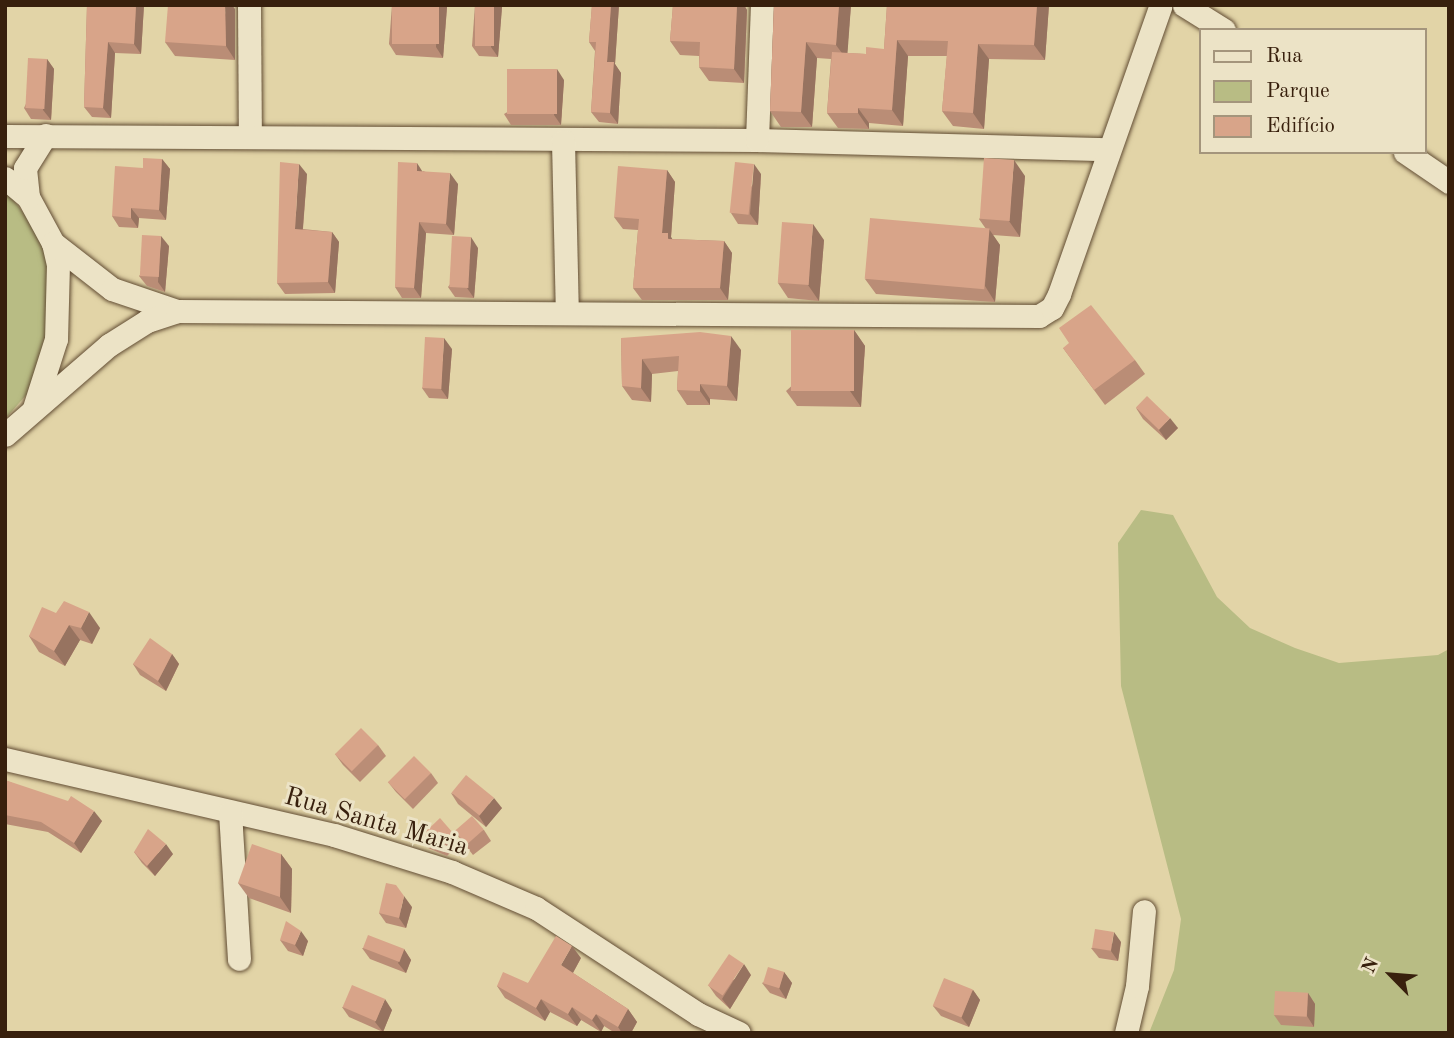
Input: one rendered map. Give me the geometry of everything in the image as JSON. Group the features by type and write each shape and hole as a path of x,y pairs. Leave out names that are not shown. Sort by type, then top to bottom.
{"street":[{"path":"249,5 250,137"},
{"path":"757,140 762,5"},
{"path":"53,243 112,289 177,311 1039,316 1052,308 1059,295 1107,149 1161,5"},
{"path":"1184,5 1221,28"},
{"path":"28,197 25,168 46,135"},
{"path":"5,136 757,140 1107,149"},
{"path":"563,141 567,312"},
{"path":"1408,154 1449,182"},
{"path":"5,178 28,197 53,243 59,300 56,339 34,408"},
{"path":"5,435 34,408 131,330 177,311"},
{"name":"Rua Santa Maria","path":"5,759 404,854 499,889 698,1014 739,1033"},
{"path":"230,812 239,960"},
{"path":"1126,1033 1137,986 1144,911"}],"green space":[{"path":"5,190 35,227 49,263 54,322 27,394 5,419"},
{"path":"1141,510 1173,515 1217,597 1250,628 1295,648 1339,663 1438,655 1449,649 1449,1033 1149,1033 1174,970 1181,919 1121,686 1118,543"}],"building":[{"path":"87,5 136,5 134,44 108,42 103,108 84,107"},
{"path":"168,5 225,5 226,46 165,42"},
{"path":"392,5 439,5 439,44 392,44"},
{"path":"475,5 494,5 494,46 475,46"},
{"path":"592,5 611,5 607,62 614,62 610,113 591,112 596,42 589,42"},
{"path":"673,5 737,5 734,69 699,67 700,42 670,41"},
{"path":"774,5 839,5 836,45 806,42 801,112 770,111"},
{"path":"887,5 1037,5 1034,45 978,44 973,113 942,111 948,41 897,40 892,110 858,108 858,113 827,113 832,52 866,54 866,47 884,49"},
{"path":"28,58 47,59 44,109 25,108"},
{"path":"507,69 557,69 557,114 507,114"},
{"path":"143,158 162,159 159,210 131,208 131,218 112,216 115,166 143,168"},
{"path":"984,158 1014,160 1010,221 980,219"},
{"path":"280,162 299,164 295,229 332,232 328,282 277,283"},
{"path":"398,162 417,163 417,171 450,173 446,224 419,222 414,288 395,287"},
{"path":"735,162 754,164 749,215 730,213"},
{"path":"618,166 667,170 662,233 668,233 668,239 724,241 720,288 633,288 639,219 614,217"},
{"path":"870,218 990,228 984,289 865,279"},
{"path":"782,222 813,224 809,285 778,283"},
{"path":"142,235 161,236 159,277 140,276"},
{"path":"452,236 471,237 468,288 449,287"},
{"path":"1091,305 1135,360 1094,390 1063,348 1069,343 1059,328"},
{"path":"791,330 854,330 854,391 791,391"},
{"path":"700,332 731,336 727,386 700,384 700,391 677,390 679,356 642,359 641,388 622,386 621,338"},
{"path":"425,337 444,338 441,389 422,388"},
{"path":"1147,396 1170,418 1159,430 1136,408"},
{"path":"64,601 89,612 81,628 69,625 54,651 29,636 42,607 56,613"},
{"path":"150,638 172,654 158,681 133,664"},
{"path":"361,728 378,745 352,771 335,754"},
{"path":"414,756 431,773 405,799 388,782"},
{"path":"466,775 494,798 480,816 452,793"},
{"path":"5,780 68,801 71,796 94,811 74,843 41,822 5,815"},
{"path":"472,816 484,830 466,845 455,831"},
{"path":"440,818 453,833 439,845 420,837"},
{"path":"148,829 166,844 147,866 134,852"},
{"path":"252,844 281,854 280,897 238,883"},
{"path":"386,883 396,885 404,896 399,918 379,913"},
{"path":"286,921 301,931 295,945 280,940"},
{"path":"1095,929 1114,932 1111,951 1092,948"},
{"path":"368,935 404,949 399,962 363,948"},
{"path":"556,936 572,946 561,965 628,1009 618,1027 596,1014 592,1020 572,1007 568,1014 541,999 536,1008 497,986 503,972 528,983"},
{"path":"729,954 744,964 723,996 708,986"},
{"path":"768,967 784,972 779,988 763,983"},
{"path":"944,978 973,990 962,1017 933,1006"},
{"path":"352,985 385,999 376,1021 343,1007"},
{"path":"1275,991 1308,993 1307,1017 1274,1015"}]}
